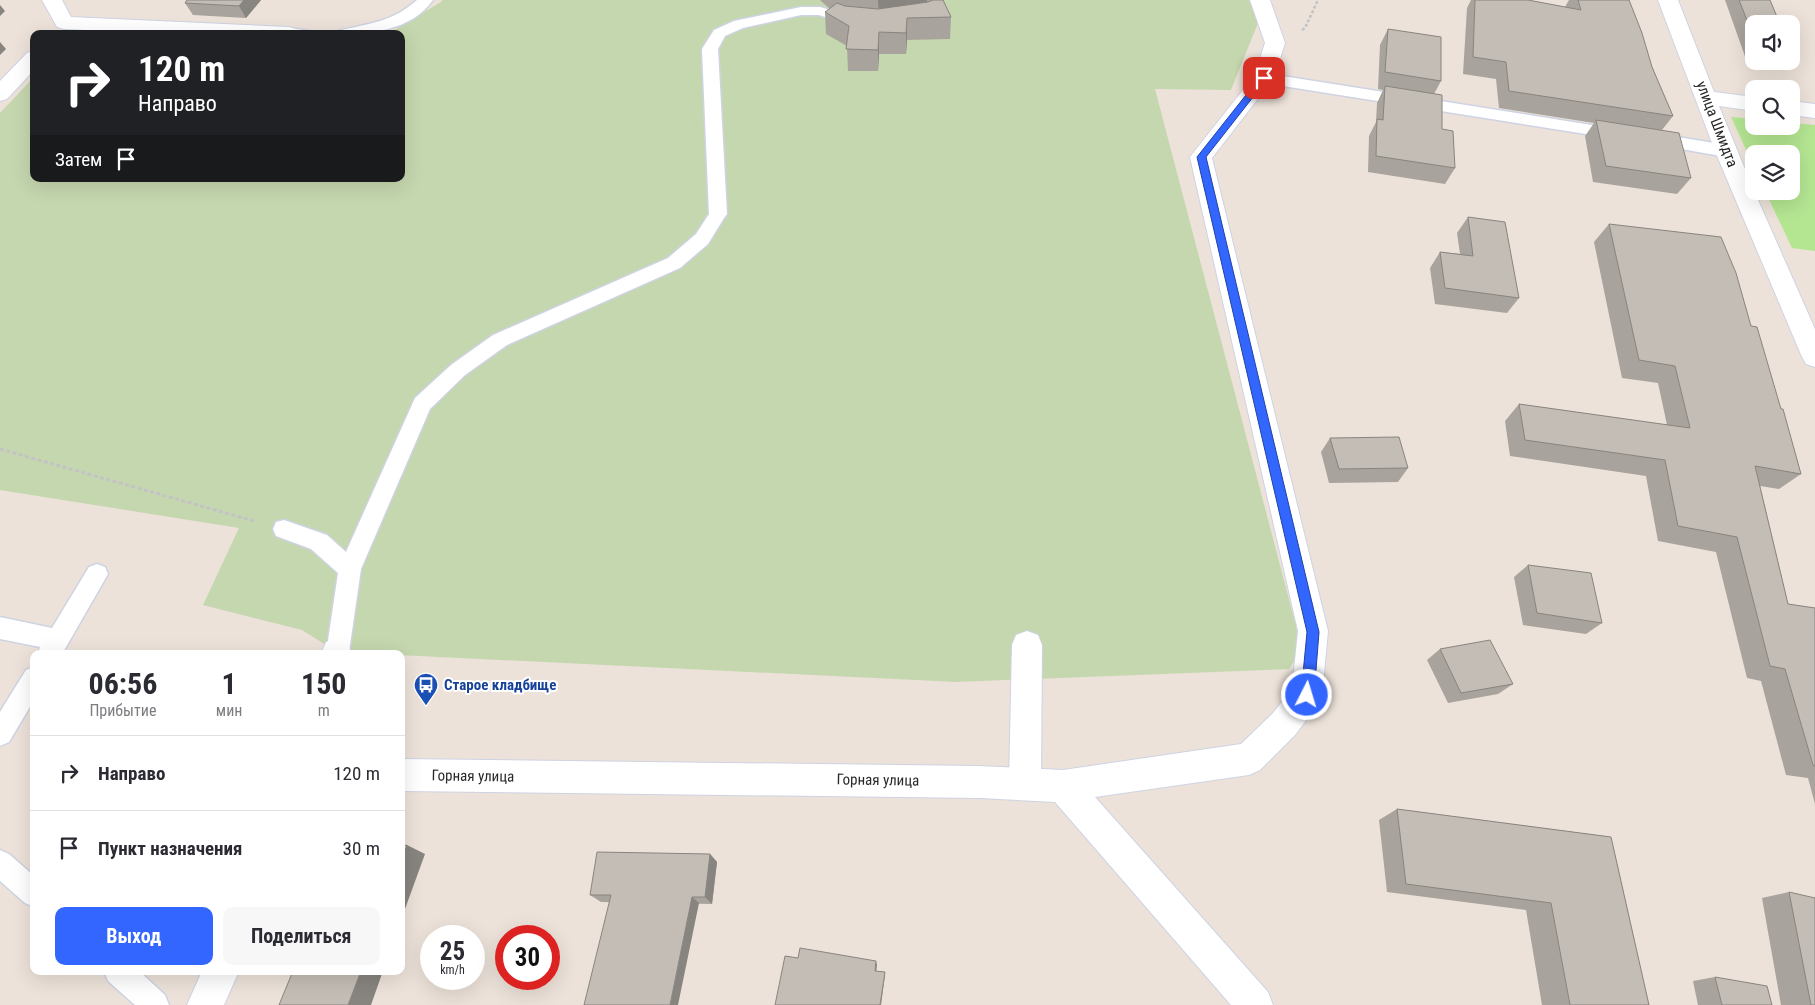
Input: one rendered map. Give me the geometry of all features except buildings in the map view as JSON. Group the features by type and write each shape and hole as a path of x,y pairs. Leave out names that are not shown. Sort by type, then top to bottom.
{"street":[{"path":"52,0 60,28 152,30"},
{"path":"1260,0 1274,43 1264,78"},
{"name":"улица Шмидта","path":"1668,0 1726,150 1815,358"},
{"path":"0,94 30,61"},
{"name":"Горная улица","path":"405,775 979,782 1063,786 1249,759 1284,724 1307,695 1313,632 1201,157 1264,78"},
{"path":"1707,98 1745,103"},
{"path":"1800,109 1815,111"},
{"path":"1025,784 1027,645"},
{"path":"1063,786 1255,1005"},
{"path":"205,1005 219,975"}],"lane":[{"path":"369,30 382,28 412,14 426,0"},
{"path":"337,650 350,570 422,404 458,370 500,340 674,263 702,239 718,214 710,49 719,33 739,24 801,11 820,11 846,20 870,24"},
{"path":"1264,78 1726,150"},
{"path":"284,529 319,542 350,570"},
{"path":"0,628 53,647 97,574"},
{"path":"0,734 30,685"},
{"path":"0,863 30,890"},
{"path":"122,975 156,1005"}],"path":[{"path":"0,449 284,529"}],"green space":[{"path":"442,0 1250,0 1258,23 1231,90 1155,89 1302,649 1289,669 956,682 405,655 405,650 334,650 302,630 203,605 239,528 0,490 0,113 30,81 30,182 405,182 405,30 395,30"},
{"path":"1731,117 1745,118 1745,135 1800,135 1800,124 1815,125 1815,251 1792,248 1769,200 1800,200 1800,145 1745,145 1745,147"}],"place":[{"name":"Старое кладбище","path":"426,706"}],"route":[{"path":"1264,78 1241,104 1201,157 1313,632 1307,695"}]}
